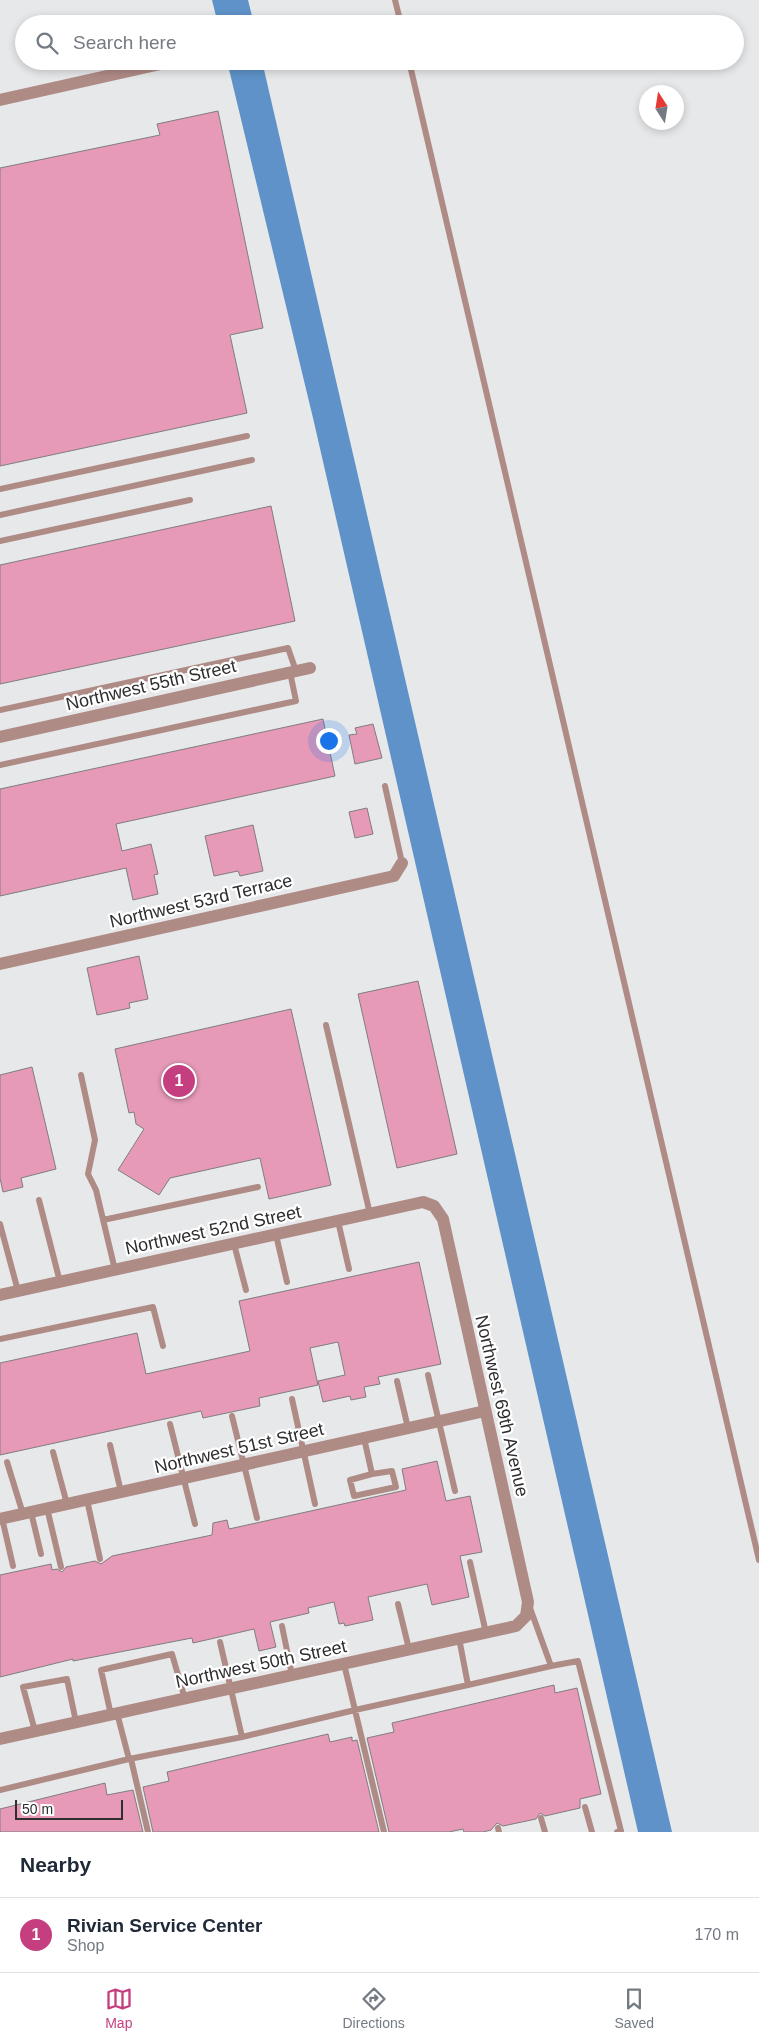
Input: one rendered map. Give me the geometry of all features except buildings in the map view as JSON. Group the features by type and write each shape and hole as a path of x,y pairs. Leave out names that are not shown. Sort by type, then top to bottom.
{"street":[{"path":"0,100 134,70"},
{"name":"Northwest 55th Street","path":"0,737 310,668"},
{"name":"Northwest 53rd Terrace","path":"0,964 394,876 402,863"},
{"name":"Northwest 52nd Street","path":"0,1295 423,1202 434,1206"},
{"name":"Northwest 69th Avenue","path":"434,1206 443,1219 528,1602 526,1616"},
{"name":"Northwest 51st Street","path":"1,1519 485,1411"},
{"name":"Northwest 50th Street","path":"0,1739 516,1626 526,1616"}],"lane":[{"path":"395,0 399,15"},
{"path":"411,70 759,1560"},
{"path":"0,489 247,436"},
{"path":"0,515 252,460"},
{"path":"0,542 190,500"},
{"path":"0,710 288,648 293,671 296,701 0,765"},
{"path":"386,786 402,863"},
{"path":"326,1025 370,1214"},
{"path":"81,1075 95,1140 88,1174 96,1190 115,1270"},
{"path":"103,1220 258,1187"},
{"path":"39,1200 60,1282"},
{"path":"338,1221 350,1269"},
{"path":"0,1224 18,1291"},
{"path":"276,1235 287,1282"},
{"path":"234,1244 246,1290"},
{"path":"0,1338 153,1307 163,1346"},
{"path":"428,1376 455,1491"},
{"path":"397,1382 408,1428"},
{"path":"292,1399 315,1504"},
{"path":"232,1416 257,1518"},
{"path":"170,1424 195,1524"},
{"path":"364,1438 372,1474"},
{"path":"110,1446 121,1492"},
{"path":"52,1452 67,1504"},
{"path":"7,1462 41,1554"},
{"path":"392,1471 396,1487 354,1496 350,1480 372,1474 392,1471"},
{"path":"87,1500 100,1559"},
{"path":"47,1508 61,1566"},
{"path":"1,1519 13,1566"},
{"path":"470,1562 486,1633"},
{"path":"528,1602 550,1666"},
{"path":"398,1604 409,1649"},
{"path":"282,1626 292,1675"},
{"path":"459,1638 468,1685"},
{"path":"220,1642 242,1737"},
{"path":"148,1832 130,1759 101,1670 172,1654 184,1699"},
{"path":"0,1790 130,1759 242,1737 578,1661 620,1831 617,1832"},
{"path":"344,1664 384,1832"},
{"path":"35,1731 23,1687 67,1679 76,1722"},
{"path":"585,1808 592,1832"},
{"path":"541,1818 544,1832"}],"water":[{"path":"212,0 248,0 252,15 216,15"},
{"path":"229,70 264,70 672,1832 638,1832 313,418"}],"place":[{"name":"Rivian Service Center","path":"179,1081"}]}
